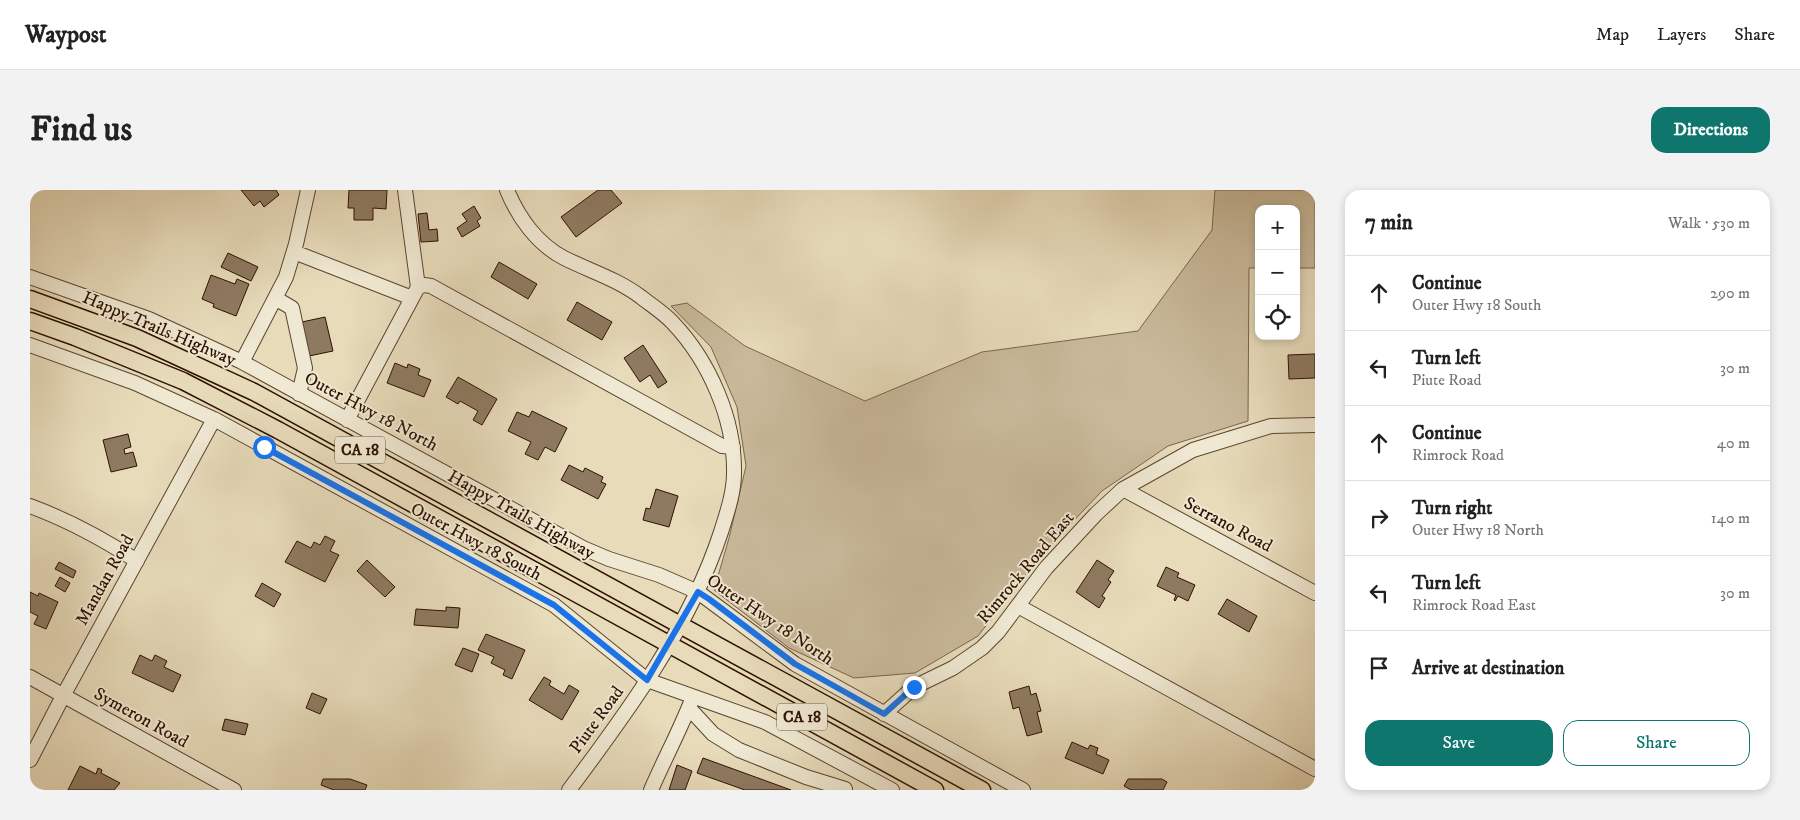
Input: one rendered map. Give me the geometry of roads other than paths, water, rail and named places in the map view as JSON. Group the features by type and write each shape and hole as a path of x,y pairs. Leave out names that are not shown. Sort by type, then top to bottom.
{"main road":[{"name":"Happy Trails Highway","path":"30,299 138,338 254,392 982,790"},
{"name":"CA 18","path":"30,322 130,358 191,385 381,485 935,790"}],"street":[{"path":"242,362 286,277 294,252 308,190"},
{"path":"405,190 415,293"},
{"name":"Piute Road","path":"507,190 519,217 540,240 562,257 630,289 672,322 694,349 712,381 723,407 733,447 734,474 729,506 715,550 698,592 647,680 617,726 569,790"},
{"path":"294,252 415,293"},
{"name":"Outer Hwy 18 North","path":"30,277 149,320 242,362 583,548 609,559 659,575 698,592 795,664 1023,790"},
{"path":"347,420 415,293 424,285 431,286 722,446 733,447"},
{"path":"274,298 292,308 305,368 299,394"},
{"name":"Outer Hwy 18 South","path":"30,344 135,383 214,419 554,605 647,680 691,702 765,722 892,790"},
{"name":"Mandan Road","path":"30,760 214,419"},
{"name":"Rimrock Road East","path":"884,714 914,687 953,668 982,648 998,632 1046,568 1096,514 1123,489 1193,450 1271,426 1315,425"},
{"name":"Serrano Road","path":"1123,489 1315,593"},
{"path":"30,506 76,526 137,561"},
{"path":"1018,606 1315,769"},
{"name":"Symeron Road","path":"30,678 234,790"},
{"path":"691,702 713,734 739,750 806,777 845,789 855,770"},
{"path":"651,790 666,754 681,728 691,702"}]}
